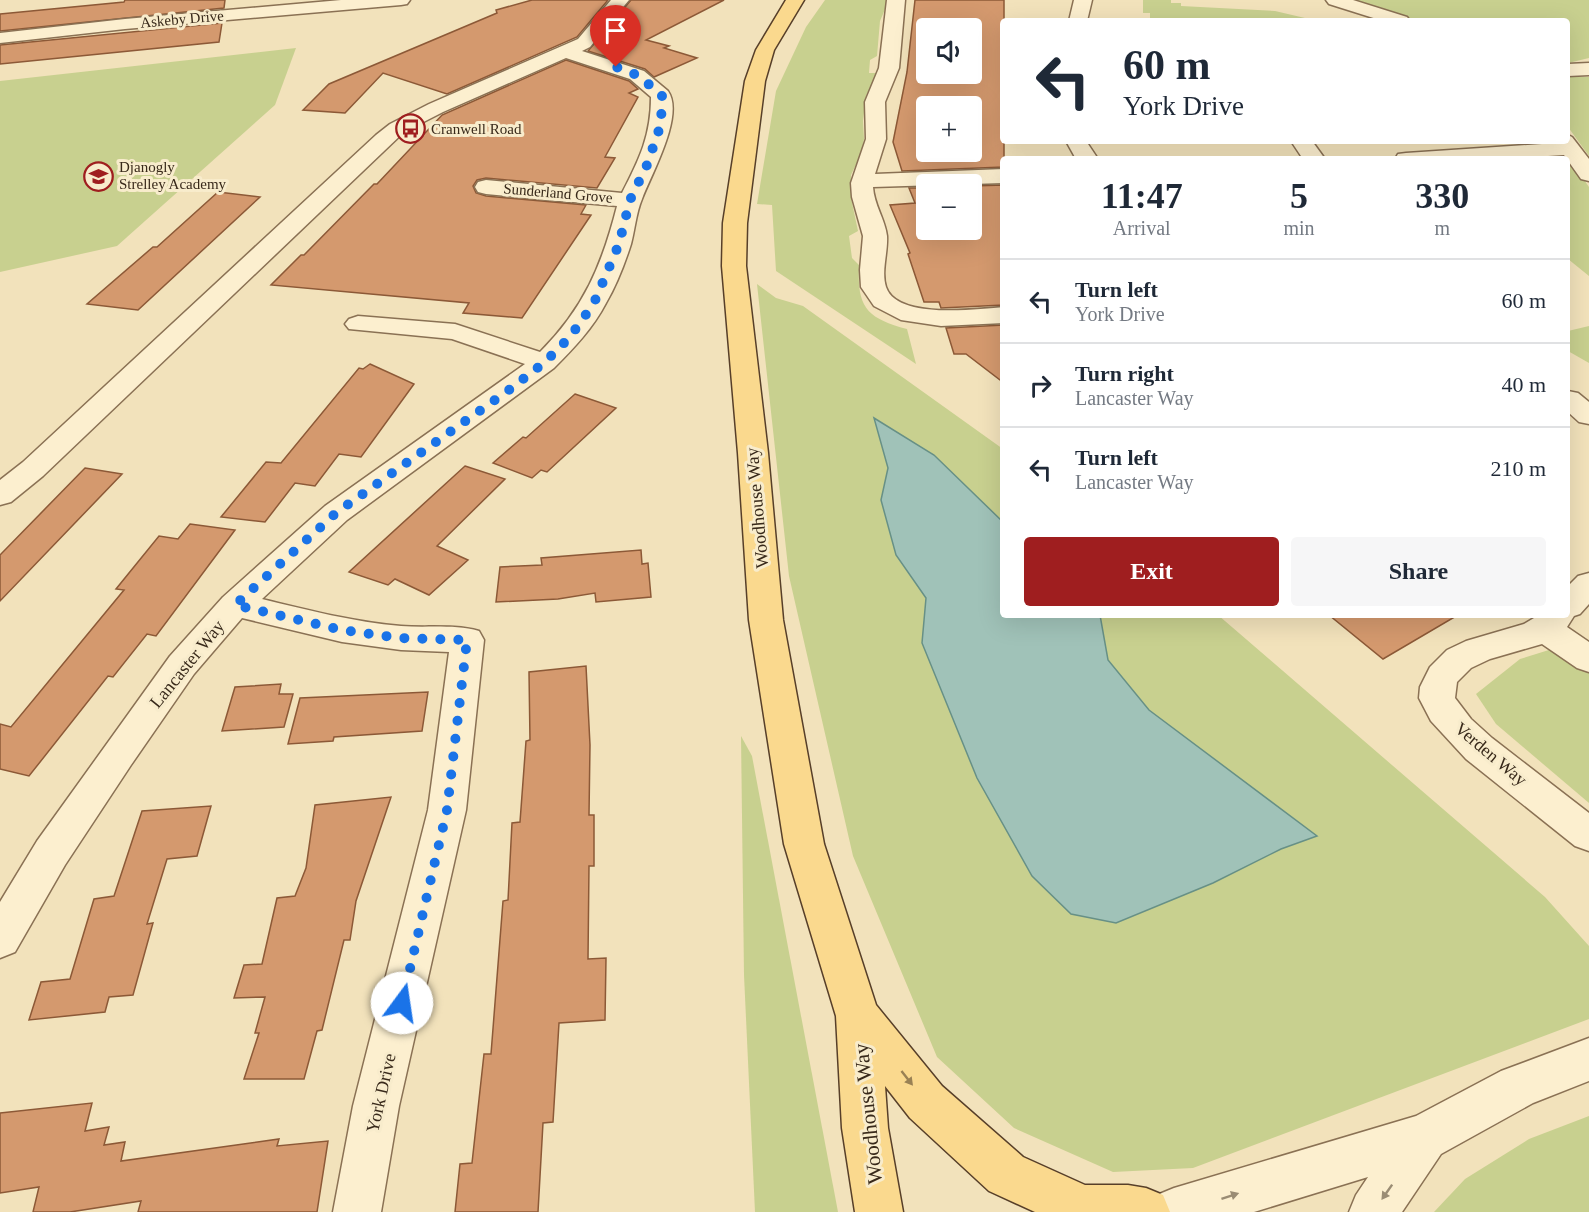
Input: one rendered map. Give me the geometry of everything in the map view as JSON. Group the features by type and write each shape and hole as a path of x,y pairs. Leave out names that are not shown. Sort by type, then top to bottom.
{"main road":[{"name":"Woodhouse Way","path":"795,0 765,50 755,81 735,223 734,266 768,632 804,844 858,1016 865,1128 879,1212"},
{"name":"Woodhouse Way","path":"858,1016 926,1102 1006,1174 1078,1210"},
{"path":"1078,1210 1124,1208 1146,1212"}],"street":[{"name":"Askeby Drive","path":"0,38 125,24 401,0"},
{"path":"0,495 33,469 390,133 436,108 568,52 593,35 620,0"},
{"path":"896,0 892,16 889,70 875,102 876,139 862,180 863,200 875,235 871,274 874,290 882,301 893,307 931,319 1000,315"},
{"path":"1079,18 1083,0"},
{"path":"1335,0 1392,18"},
{"name":"Lancaster Way","path":"0,939 51,853 124,746 182,664 235,605 336,513 420,455 545,362 570,337 594,303 619,244 630,200 647,165 661,124 662,95 637,75 568,52"},
{"path":"1570,70 1589,69"},
{"path":"1302,144 1312,156"},
{"path":"1438,156 1568,144 1589,174"},
{"path":"862,180 888,182 1000,176"},
{"name":"Sunderland Grove","path":"486,187 630,200"},
{"path":"358,324 455,332 545,362"},
{"path":"1570,392 1589,387"},
{"path":"1570,401 1589,416"},
{"name":"Verden Way","path":"1570,603 1589,584"},
{"name":"York Drive","path":"235,605 342,630 400,638 467,640 447,810 376,1106 357,1212"},
{"name":"Verden Way","path":"1552,618 1460,658 1446,670 1440,680 1437,698 1445,714 1465,736 1589,835"},
{"path":"1558,618 1589,659"},
{"path":"1174,1212 1425,1137 1517,1087 1589,1059"},
{"path":"1373,1212 1425,1137"}],"green space":[{"path":"825,0 889,0 880,21 877,56 870,60 869,73 877,73 866,96 863,121 864,139 861,154 851,175 851,198 858,231 849,236 852,258 859,265 862,301 873,315 907,329 916,364 776,271 772,205 757,204 776,91 806,27"},
{"path":"1143,0 1171,0 1171,3 1181,3 1181,6 1275,11 1305,18 1150,18 1150,13 1143,13"},
{"path":"1350,0 1589,0 1589,58 1570,63 1570,18 1404,18"},
{"name":"Djanogly Strelley Academy","path":"296,48 275,105 117,246 0,272 0,81"},
{"path":"1570,77 1589,77 1589,156 1570,130"},
{"path":"1570,159 1589,187 1589,276 1570,261"},
{"path":"757,284 776,298 803,306 1000,447 1000,618 1221,618 1545,897 1589,946 1589,1019 1193,1168 1113,1172 1014,1128 937,1057 853,856 789,576"},
{"path":"1589,326 1589,363 1570,352 1570,331"},
{"path":"1565,645 1589,665 1589,803 1496,724 1476,694 1520,659"},
{"path":"741,736 752,756 838,1212 755,1212 744,975"},
{"path":"1589,1116 1589,1212 1434,1212 1465,1179 1529,1139"}],"water":[{"path":"874,418 934,455 1000,519 1000,618 1101,618 1108,660 1149,710 1317,836 1281,849 1213,883 1116,923 1071,914 1032,876 977,778 922,643 926,598 896,555 881,500 888,468"}],"building":[{"path":"125,0 225,0 224,8 0,31 0,14 124,2"},
{"path":"532,0 608,0 577,37 447,94 383,73 345,113 303,110 329,84 497,13 496,10"},
{"path":"631,0 724,0 646,40 669,46 664,48 697,58 654,77 645,69 588,51"},
{"path":"915,0 1004,0 1004,18 1000,18 1000,144 1004,144 1004,156 1000,156 1000,167 902,171 893,142 907,72"},
{"path":"222,23 219,42 0,64 0,45"},
{"path":"566,60 629,81 638,89 629,93 638,97 605,157 615,158 597,188 486,178 477,180 473,186 476,193 486,196 586,205 581,214 591,215 522,318 463,313 469,303 271,285 374,184 377,184 442,115"},
{"path":"1000,185 1000,305 941,308 939,302 924,302 908,254 910,253 890,205 915,203 909,188 916,188 916,240 982,240 982,186"},
{"path":"218,192 260,197 138,310 87,304 153,247 157,247"},
{"path":"1000,325 1000,380 966,354 954,354 946,328"},
{"path":"370,364 414,384 361,457 339,454 315,486 295,483 265,522 221,517 266,462 281,463 359,368 363,369"},
{"path":"575,394 616,408 547,472 541,470 532,478 493,463 523,437 526,438"},
{"path":"465,466 505,479 437,546 468,560 429,595 395,579 388,585 349,572"},
{"path":"85,468 122,474 0,601 0,555"},
{"path":"190,524 235,530 156,636 147,634 113,677 108,676 29,776 0,769 0,724 11,727 124,590 116,589 159,536 178,539"},
{"path":"641,550 642,564 648,563 651,597 596,602 595,593 558,599 496,602 500,567 542,565 541,558"},
{"path":"1333,618 1453,618 1383,659"},
{"path":"586,666 590,745 589,815 594,815 594,866 589,866 588,959 606,958 605,1020 559,1023 553,1122 543,1123 538,1212 455,1212 460,1164 472,1163 484,1054 491,1054 503,901 508,900 512,823 520,822 526,741 530,740 529,672"},
{"path":"281,684 279,694 293,694 284,727 222,731 235,687"},
{"path":"428,692 422,731 334,737 333,741 288,744 300,698"},
{"path":"391,797 356,901 350,940 344,940 322,1030 317,1031 304,1079 244,1079 259,1033 255,1033 265,997 234,998 244,965 262,964 277,898 295,896 306,868 315,805"},
{"path":"211,806 197,856 167,859 147,924 153,923 133,995 109,997 105,1012 29,1020 41,982 70,979 94,899 114,896 142,811"},
{"path":"92,1103 85,1131 109,1127 104,1145 125,1142 121,1161 279,1139 277,1146 328,1141 317,1212 138,1212 141,1201 70,1212 33,1212 39,1187 0,1193 0,1113"}],"place":[{"name":"Cranwell Road","path":"410,129"},
{"name":"Djanogly Strelley Academy","path":"98,176"}],"route":[{"path":"402,1003 447,810 467,640 400,638 342,630 235,605 336,513 509,390 545,362 570,337 594,303 619,244 630,200 647,165 661,124 662,95 650,83 637,75 616,67"}]}
